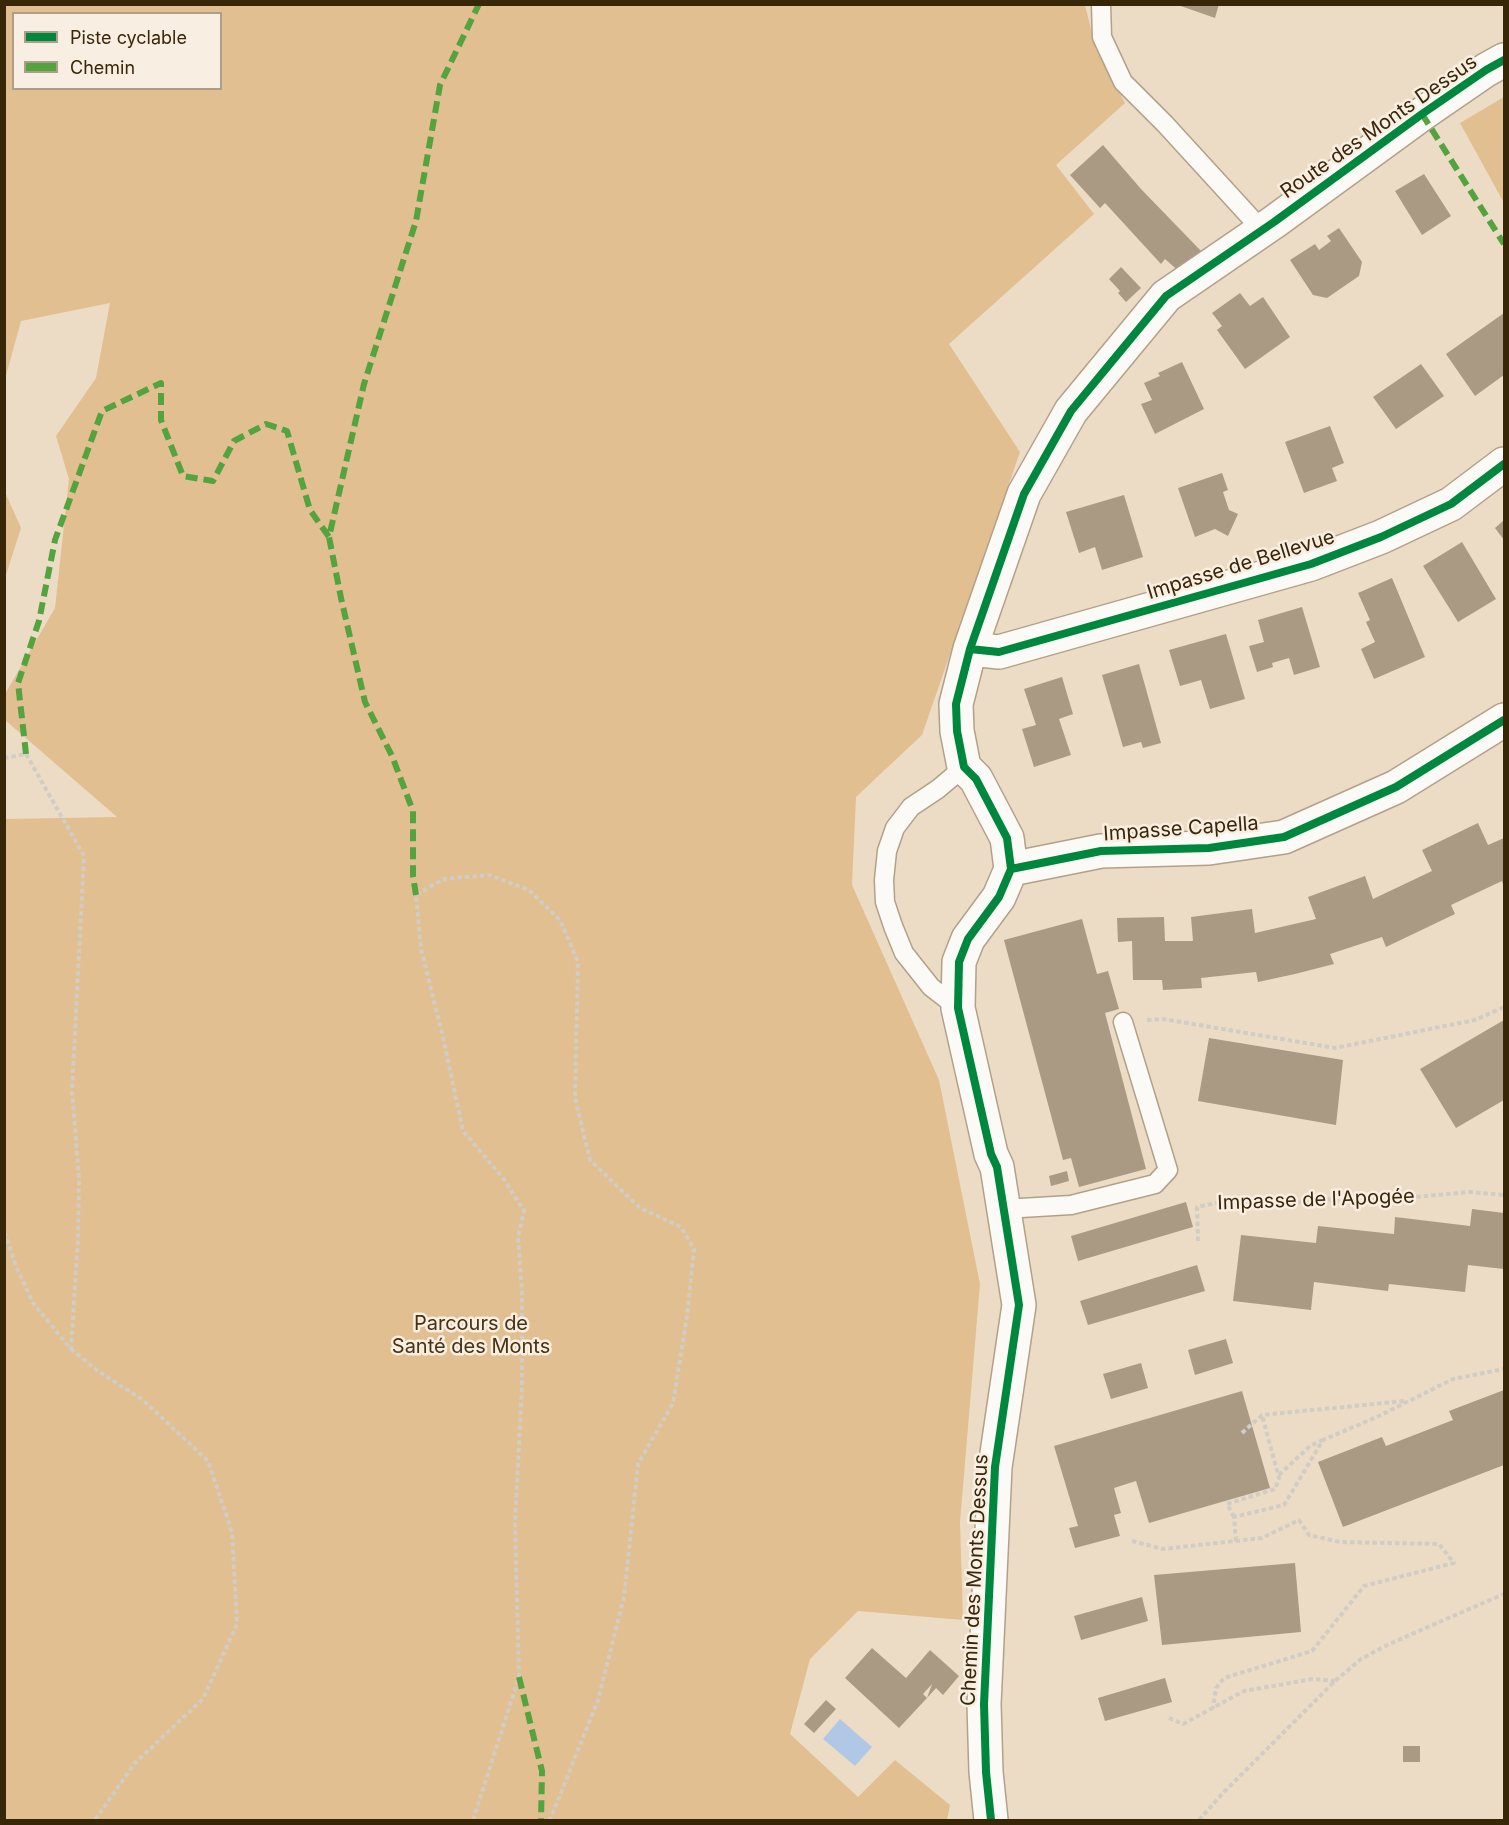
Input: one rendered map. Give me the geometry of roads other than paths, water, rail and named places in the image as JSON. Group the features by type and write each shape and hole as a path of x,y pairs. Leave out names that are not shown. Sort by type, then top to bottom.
{"street":[{"name":"Route des Monts Dessus","path":"1268,226 1431,108 1504,60"},
{"path":"1011,869 1007,838 976,780 964,767 957,730 956,704 970,649 1024,494 1071,411 1166,296 1268,226"},
{"name":"Impasse de Bellevue","path":"970,649 999,652 1311,564 1381,537 1451,504 1504,464"},
{"name":"Impasse Capella","path":"1011,869 1101,851 1209,848 1284,837 1396,787 1504,720"},
{"name":"Chemin des Monts Dessus","path":"991,1821 986,1772 984,1704 994,1467 1019,1305 997,1167 991,1154 958,1008 959,962 968,939 999,897 1011,869"}],"lane":[{"path":"1101,4 1102,37 1123,82 1268,226"},
{"path":"958,1008 931,987 904,953 892,927 885,902 884,880 887,851 896,828 911,807 938,789 964,767"},
{"path":"1004,1209 1071,1204 1155,1184 1168,1170 1123,1022"}],"water":[{"path":"840,1719 872,1747 855,1766 823,1739"}],"park label":[{"name":"Parcours de Santé des Monts","path":"471,1336"}]}
